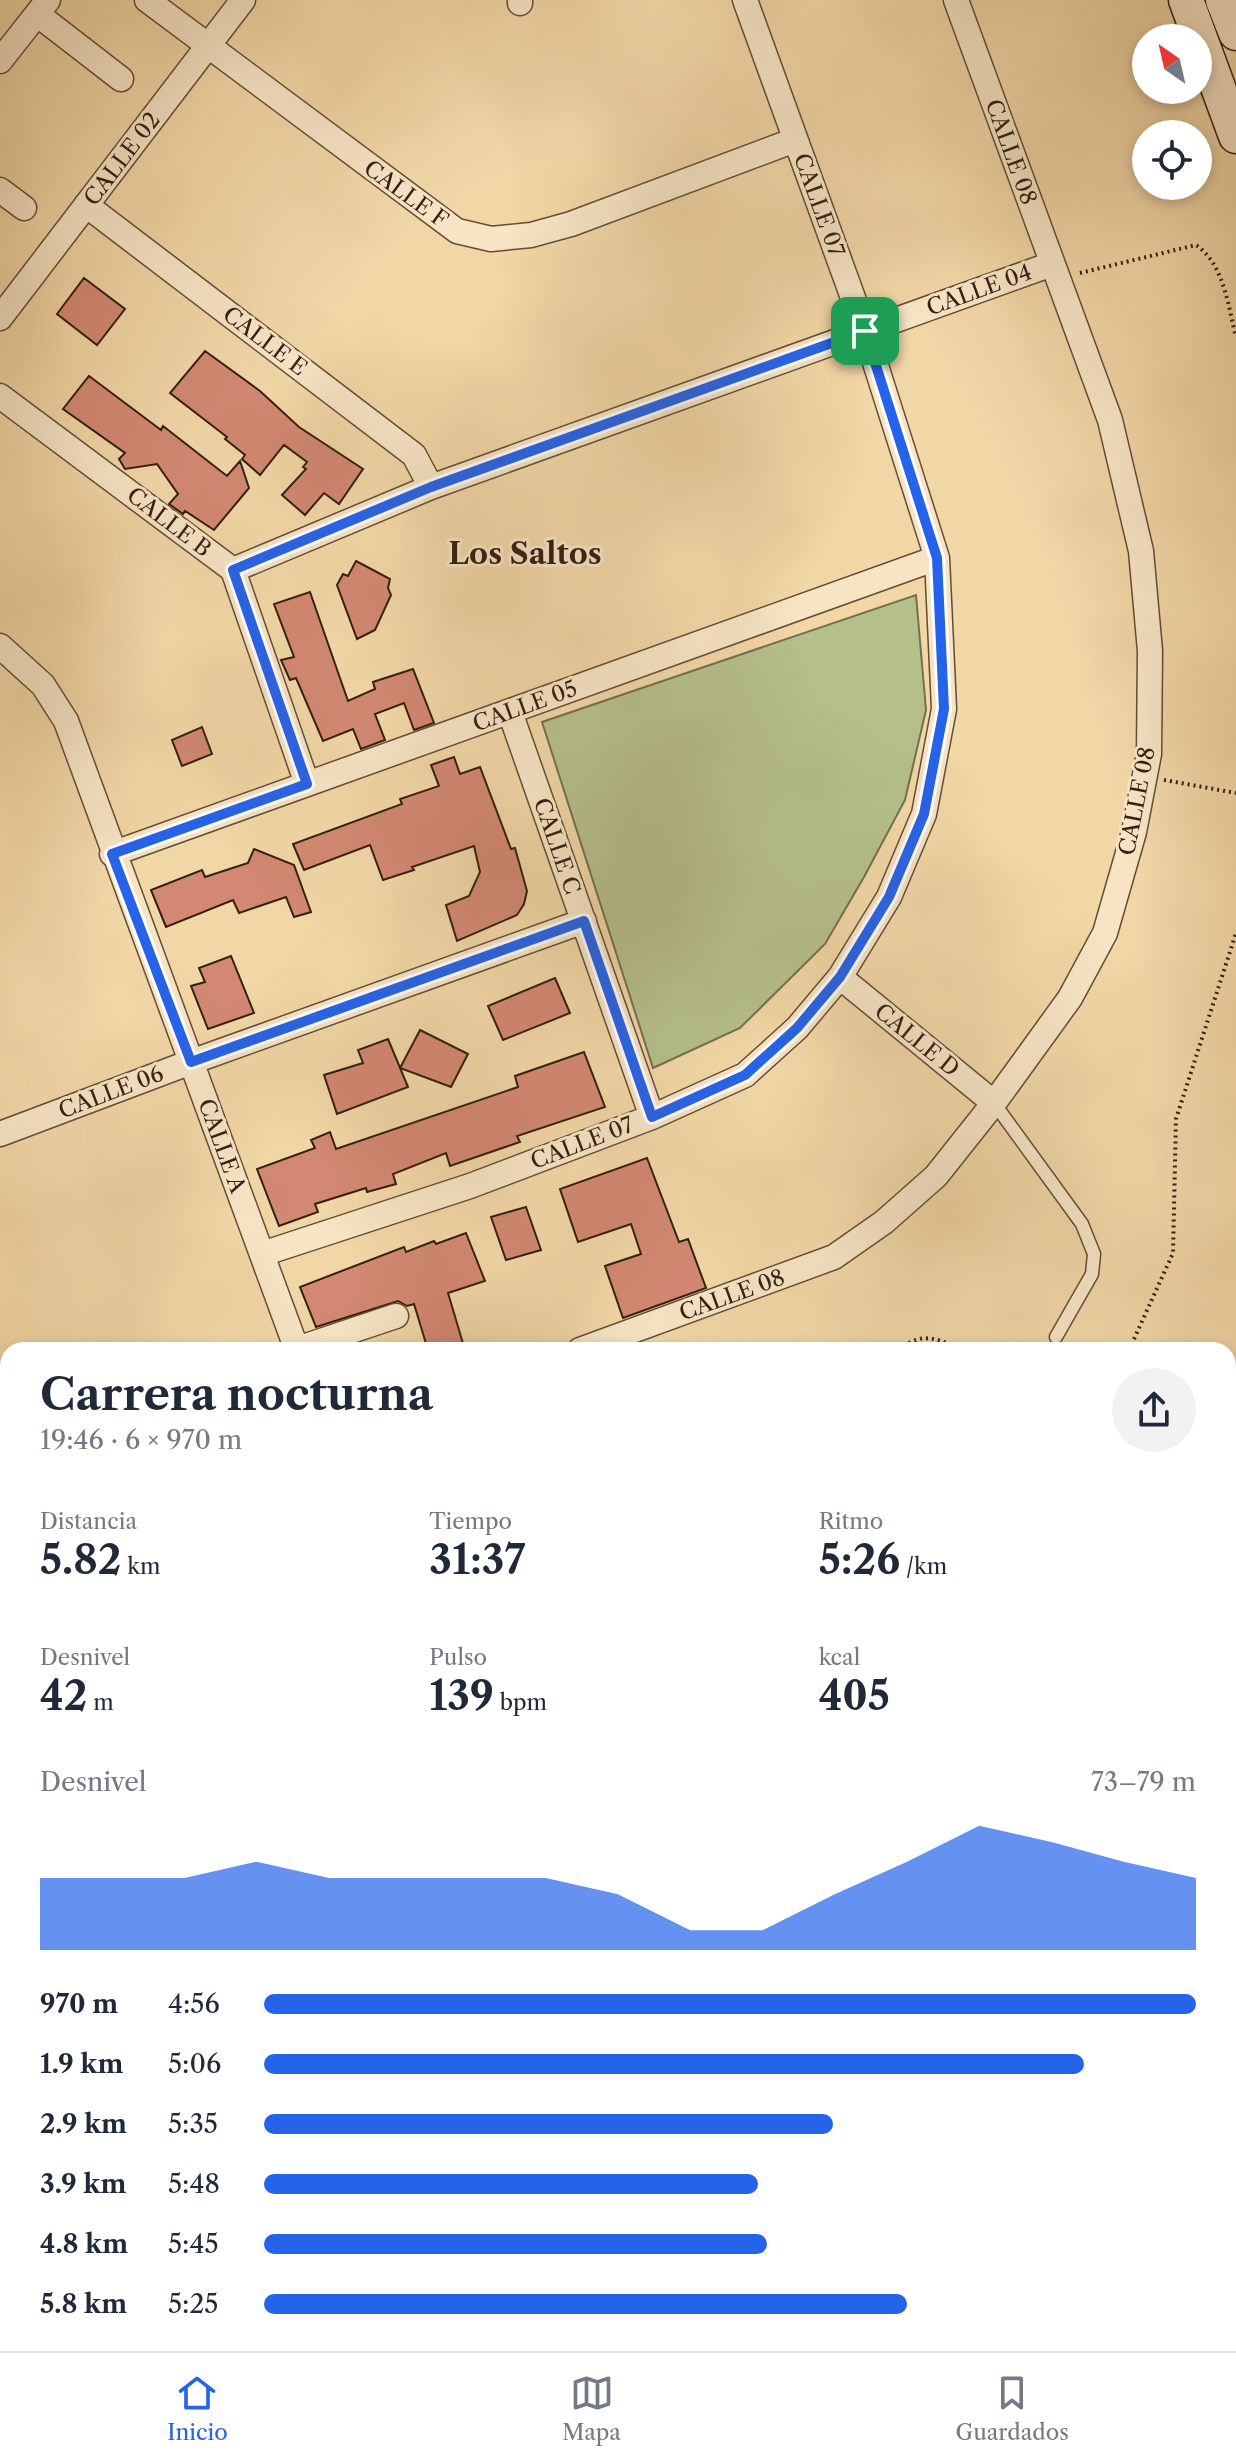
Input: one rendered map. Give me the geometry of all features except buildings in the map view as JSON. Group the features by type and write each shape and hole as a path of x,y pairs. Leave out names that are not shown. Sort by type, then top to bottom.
{"main road":[{"path":"1186,0 1236,136"},
{"path":"1223,0 1236,33"}],"street":[{"name":"CALLE F","path":"147,0 457,231 491,239 531,235 571,224 795,140"},
{"name":"CALLE 02","path":"0,318 243,0"},
{"name":"CALLE 07","path":"262,1254 470,1186 652,1117 745,1075 797,1028 840,977 889,897 924,814 944,709 937,558 865,331 745,0"},
{"name":"CALLE 08","path":"602,1342 834,1257 884,1222 936,1176 994,1103 1070,998 1105,933 1134,832 1149,754 1150,651 1141,551 1110,420 956,0"},
{"path":"0,61 42,7 121,79"},
{"path":"0,190 24,208"},
{"name":"CALLE E","path":"86,205 414,455 431,487"},
{"name":"CALLE 04","path":"233,570 431,487 865,331 1055,271"},
{"name":"CALLE B","path":"0,396 233,570 307,784"},
{"name":"CALLE 05","path":"112,854 937,558"},
{"name":"CALLE A","path":"0,646 43,685 66,721 112,854 294,1342"},
{"name":"CALLE C","path":"510,712 652,1117"},
{"name":"CALLE 06","path":"0,1134 584,921"},
{"name":"CALLE D","path":"840,977 994,1103"},
{"path":"320,1342 396,1316"}],"lane":[{"path":"994,1103 1082,1224 1094,1254 1092,1274 1056,1337"}],"path":[{"path":"1055,271 1196,245 1210,255 1223,288 1236,337"},
{"path":"1144,776 1236,793"},
{"path":"1133,1342 1173,1253 1176,1119 1236,933"},
{"path":"912,1342 931,1337 944,1342"}],"green space":[{"path":"916,595 926,710 905,800 864,877 825,944 740,1028 653,1068 542,722"}],"district":[{"name":"Los Saltos","path":"525,553"}],"route":[{"path":"865,331 937,558 944,709 924,814 889,897 840,977 797,1028 745,1075 652,1117 584,921 191,1062 112,854 307,784 233,570 431,487 865,331"}]}
